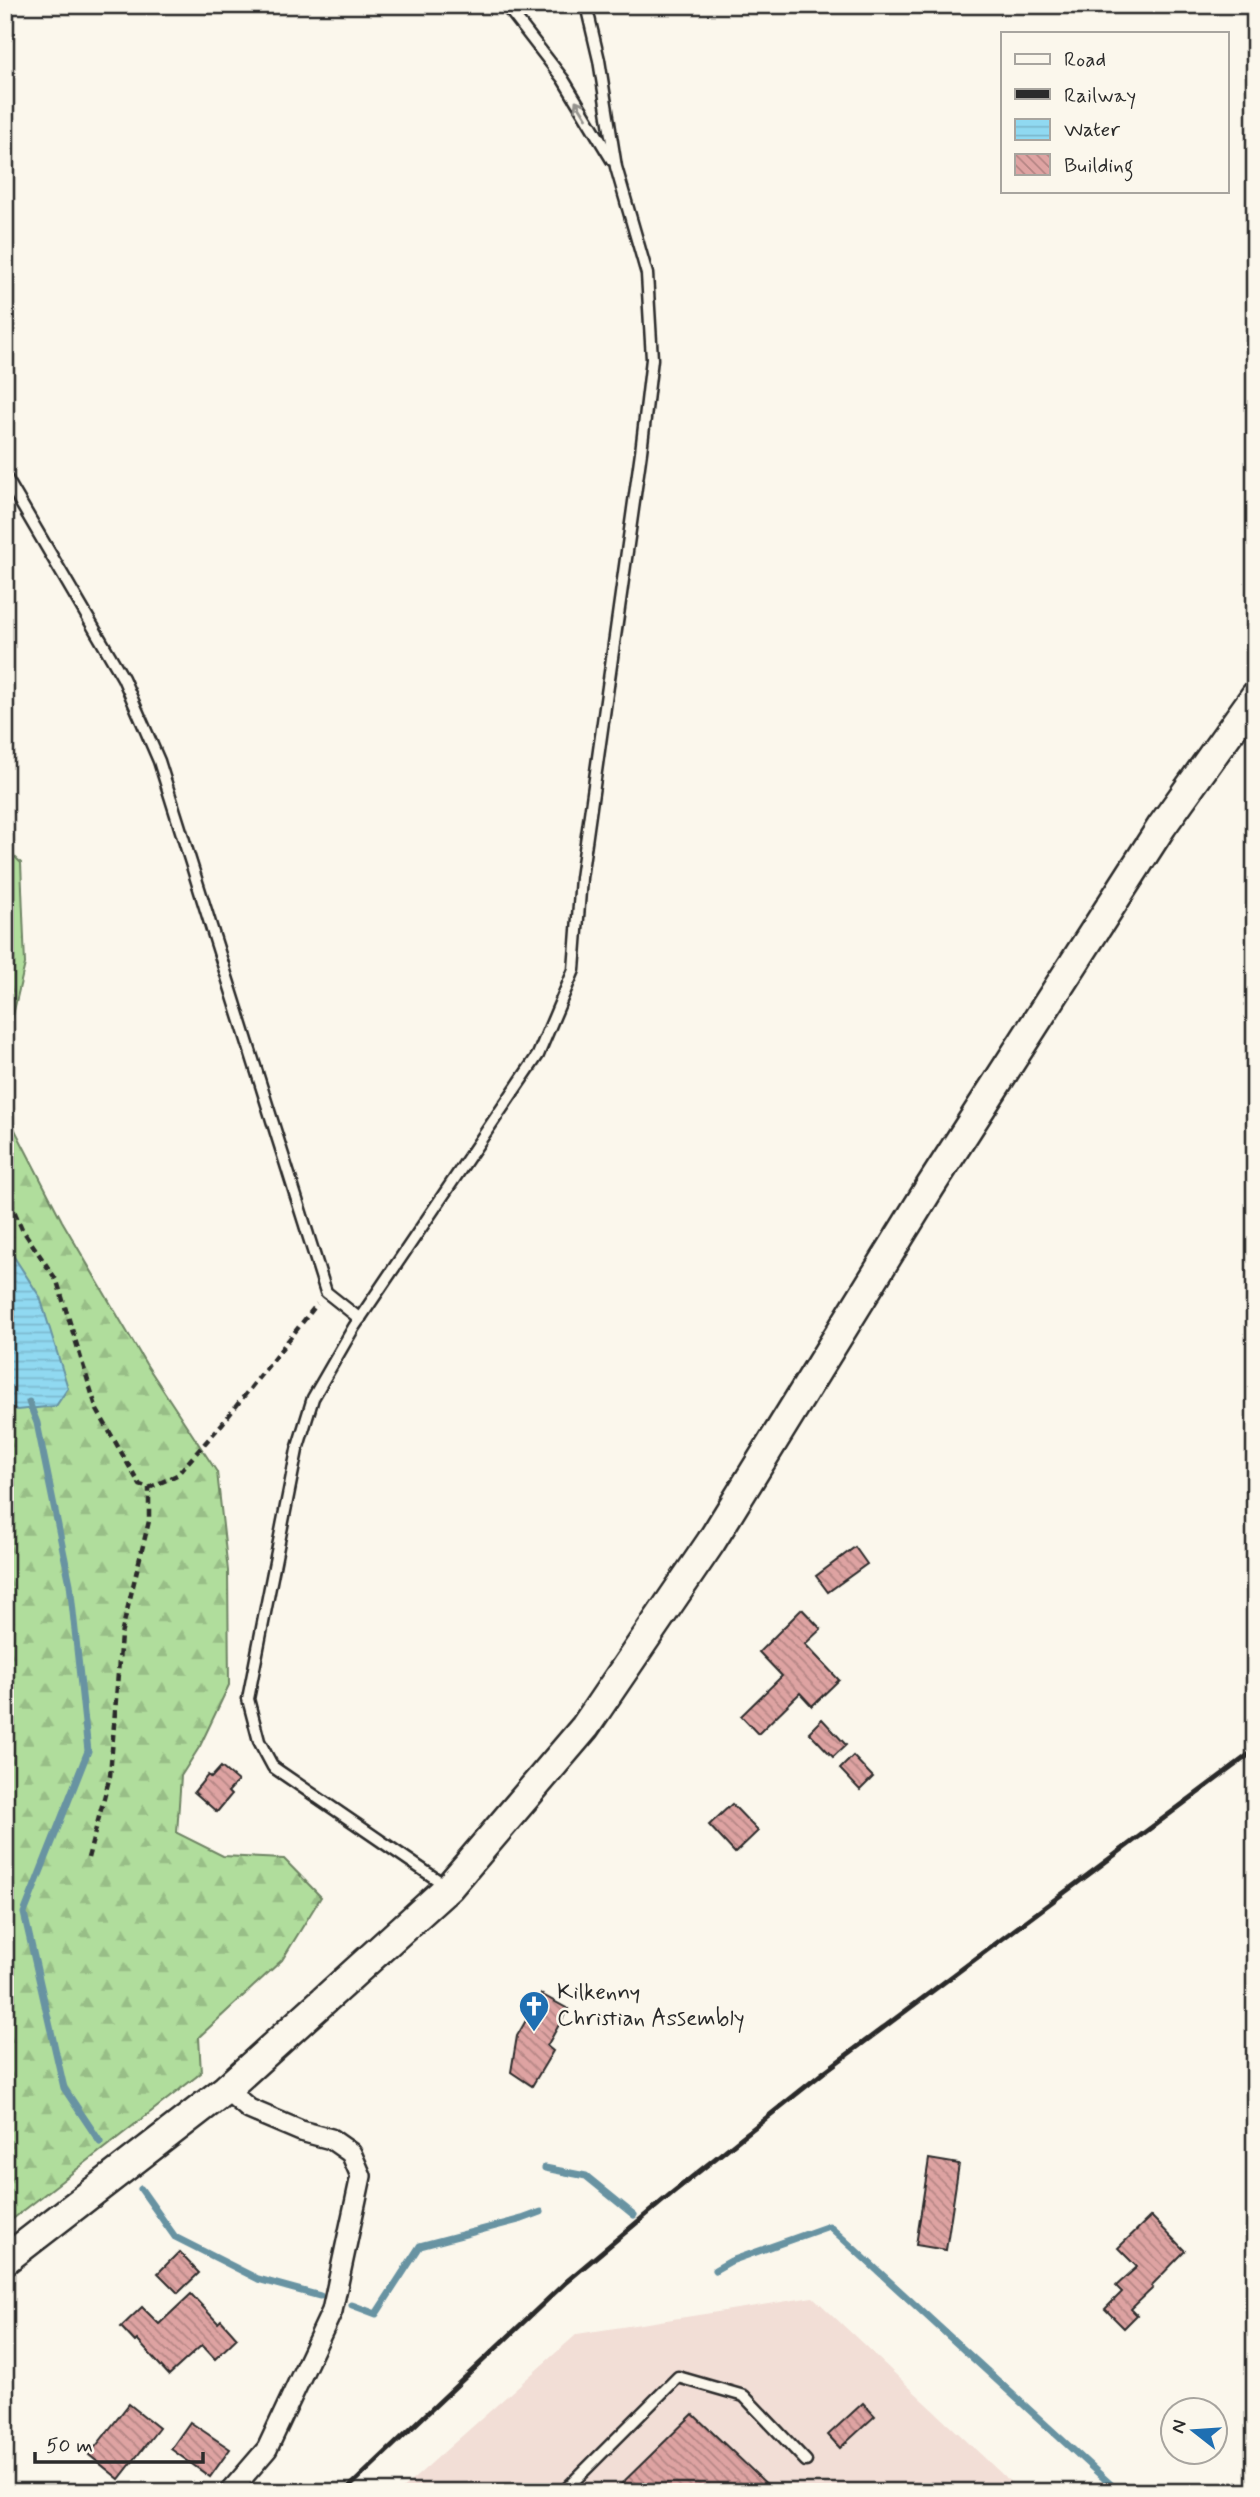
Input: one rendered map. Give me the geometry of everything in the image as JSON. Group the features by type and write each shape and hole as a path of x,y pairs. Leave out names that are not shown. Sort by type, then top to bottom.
{"main road":[{"path":"5,2260 226,2089 449,1887 585,1727 711,1542 945,1163 1162,826 1255,696"}],"street":[{"path":"226,2089 249,2109 301,2131 331,2139 351,2153 361,2176 332,2311 267,2449 230,2492"}],"lane":[{"path":"503,5 562,79 616,167"},
{"path":"512,13 533,5"},
{"path":"449,1887 273,1767 259,1741 248,1699 297,1450 313,1398 360,1319 538,1055 574,970 581,878 652,359 647,274 616,167 599,60 586,5"},
{"path":"5,476 123,678 159,761 326,1292 360,1319"},
{"path":"563,2492 678,2377 744,2396 806,2461"}],"path":[{"path":"5,1190 22,1229 57,1281 97,1410 140,1485 149,1488 177,1475 268,1367 326,1292"},
{"path":"5,1213 14,1211"},
{"path":"88,1858 110,1776 121,1635 149,1521 149,1488"}],"shaded area":[{"path":"813,2297 1021,2492 399,2492 577,2334"}],"green space":[{"path":"5,847 21,863 25,964 5,1049"},
{"path":"5,1059 13,1126 62,1221 146,1364 217,1472 228,1571 229,1685 200,1746 181,1776 177,1833 223,1856 284,1859 321,1897 282,1960 199,2037 201,2073 5,2225"}],"water":[{"path":"5,1243 40,1297 68,1388 56,1406 17,1410 5,1404"}],"building":[{"path":"855,1547 867,1564 828,1592 816,1576"},
{"path":"802,1609 821,1629 805,1644 839,1680 812,1706 800,1693 758,1734 741,1716 782,1676 759,1652"},
{"path":"822,1719 846,1745 833,1757 809,1732"},
{"path":"853,1756 873,1777 860,1790 840,1769"},
{"path":"221,1767 238,1781 228,1792 231,1795 217,1812 194,1792 208,1775 211,1778"},
{"path":"732,1804 758,1831 735,1853 709,1825"},
{"path":"541,1994 568,2009 547,2046 553,2051 532,2086 511,2072 517,2036"},
{"path":"929,2159 959,2164 946,2250 916,2245"},
{"path":"1151,2216 1185,2251 1131,2309 1137,2315 1124,2328 1105,2309 1122,2292 1116,2286 1137,2267 1118,2248"},
{"path":"179,2252 199,2273 178,2293 158,2273"},
{"path":"191,2294 218,2323 221,2320 237,2338 215,2359 202,2345 169,2375 137,2340 135,2342 121,2327 142,2307 159,2324"},
{"path":"863,2403 875,2416 840,2448 828,2435"},
{"path":"129,2404 159,2428 119,2479 89,2455"},
{"path":"693,2414 775,2492 613,2492"},
{"path":"190,2422 230,2449 210,2477 171,2449"}],"waterway":[{"path":"29,1402 37,1423 70,1584 88,1751 24,1913 64,2088 100,2142"},
{"path":"545,2168 586,2176 634,2215"},
{"path":"141,2189 175,2237 258,2279 320,2296"},
{"path":"352,2305 376,2314 420,2246 541,2212"},
{"path":"715,2270 731,2261 829,2226 1119,2492"}],"railway":[{"path":"344,2492 566,2282 672,2193 824,2072 1255,1750"}],"place":[{"name":"Kilkenny Christian Assembly","path":"534,2033"}]}
